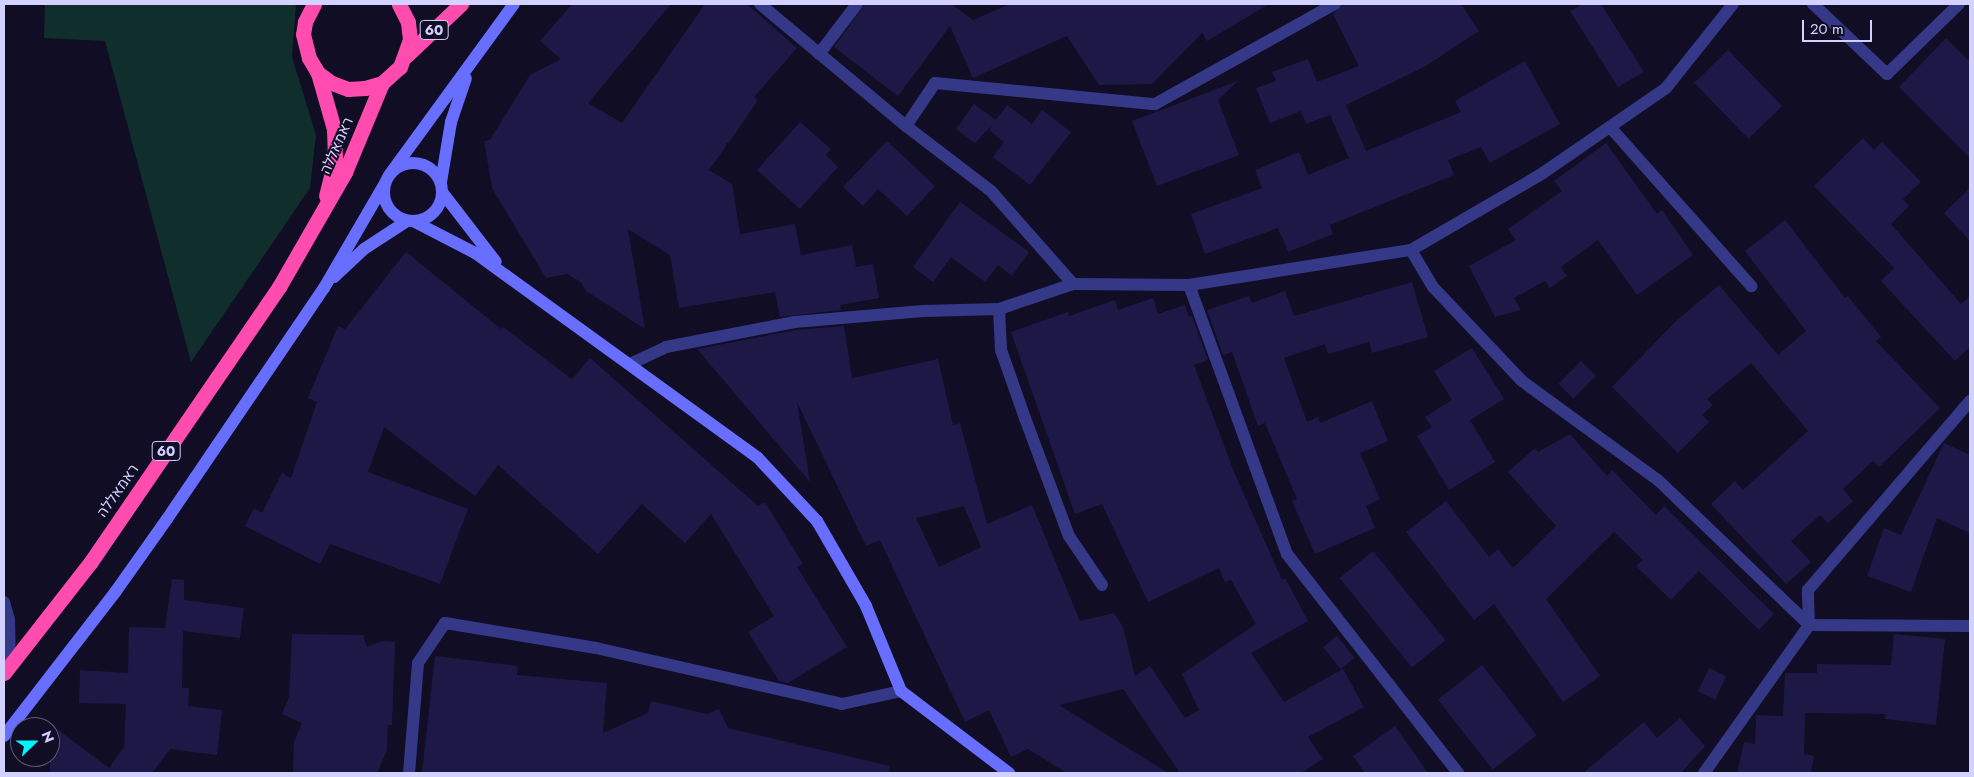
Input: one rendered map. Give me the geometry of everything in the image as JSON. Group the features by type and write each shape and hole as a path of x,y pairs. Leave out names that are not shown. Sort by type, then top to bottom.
{"highway":[{"name":"60","path":"314,4 305,22 304,47 318,73 332,83 348,89 365,88 382,83 400,67 406,56 461,4"},
{"name":"60","path":"399,4 408,22 406,56"},
{"name":"ראמאללה","path":"318,73 334,130 335,160 319,222"},
{"name":"ראמאללה","path":"7,670 95,555 279,287 319,222 357,147 382,83"}],"street":[{"path":"305,22 308,4"},
{"path":"4,736 116,591 324,288 388,178 514,4"},
{"path":"760,4 906,126 991,191 1073,284"},
{"path":"819,54 857,4"},
{"path":"906,126 936,83 1155,104 1335,4"},
{"path":"630,364 666,347 795,322 923,311 999,309 1073,284 1188,285 1411,250 1540,175 1666,88 1733,4"},
{"path":"1813,4 1886,74 1960,4"},
{"path":"324,288 364,250 411,222 433,214 439,207 451,122 476,57"},
{"path":"1610,127 1751,286"},
{"path":"542,304 481,246 441,187 433,171 416,163 397,167 388,178 385,202 390,210 475,253 542,304 630,364 758,458 816,521 866,606 902,691 1009,773"},
{"path":"1411,250 1433,287 1522,381 1658,480 1809,625 1970,626"},
{"path":"1188,285 1287,554 1458,773"},
{"path":"999,309 1001,350 1024,418 1069,536 1102,585"},
{"path":"1704,773 1809,625 1808,590 1970,401"},
{"path":"4,602 9,619 7,670"},
{"path":"409,773 418,663 445,622 596,648 842,704 902,691"}],"green space":[{"path":"45,4 296,4 292,57 316,135 310,188 191,362 105,41 44,38"}],"building":[{"path":"572,4 671,4 588,103 622,123 705,4 747,4 797,48 754,97 758,100 728,144 726,142 726,146 709,170 732,184 740,234 795,224 801,255 852,245 856,267 873,264 879,298 840,305 841,310 780,317 775,292 679,308 670,255 628,229 645,329 586,291 581,282 567,274 546,278 492,188 484,141 490,140 530,75 561,59 540,41"},
{"path":"865,4 951,4 973,20 1010,4 1269,4 1207,41 1202,33 1152,84 1099,85 1067,36 973,78 950,26 898,96 834,47"},
{"path":"1343,4 1461,4 1479,31 1424,67 1346,105 1366,151 1461,112 1455,101 1525,61 1560,124 1490,163 1481,147 1448,160 1454,175 1330,225 1333,234 1288,252 1278,228 1205,254 1191,214 1262,188 1255,170 1299,152 1308,175 1349,158 1330,115 1306,124 1301,111 1270,123 1256,88 1276,81 1272,72 1308,59 1317,82 1359,66 1333,14"},
{"path":"1583,4 1601,4 1644,72 1618,87 1570,11"},
{"path":"1946,38 1970,62 1970,158 1899,87"},
{"path":"1728,50 1782,106 1748,139 1694,83"},
{"path":"1238,81 1218,100 1239,155 1157,186 1132,121"},
{"path":"974,104 996,120 1007,105 1032,124 1042,110 1071,132 1030,185 993,157 1004,142 989,130 993,124 975,143 956,129"},
{"path":"800,122 831,149 826,155 838,167 800,209 757,170"},
{"path":"1863,138 1874,150 1882,142 1921,182 1903,199 1909,206 1891,224 1961,304 1970,296 1970,347 1955,361 1881,281 1894,268 1814,186"},
{"path":"887,141 935,186 907,216 878,189 863,206 843,187"},
{"path":"1606,143 1657,214 1662,210 1693,255 1637,295 1598,240 1561,267 1567,276 1550,288 1545,281 1514,298 1521,310 1495,317 1469,266 1516,240 1508,229 1562,191 1554,181"},
{"path":"1970,188 1970,241 1944,213"},
{"path":"960,202 1029,252 1012,276 998,265 985,282 951,257 933,282 913,267"},
{"path":"1785,220 1845,298 1848,296 1881,337 1876,341 1940,408 1879,467 1873,461 1843,489 1853,501 1828,523 1820,515 1791,541 1811,562 1786,584 1711,504 1735,481 1743,490 1808,431 1751,363 1707,399 1713,405 1702,415 1709,422 1678,453 1612,387 1677,320 1719,285 1778,355 1806,331 1745,251"},
{"path":"406,252 501,329 503,327 572,379 590,358 758,506 765,502 803,564 797,567 847,647 788,683 779,681 748,632 774,616 711,514 685,543 642,504 598,554 498,465 475,496 384,427 368,472 468,509 440,584 330,544 320,564 245,526 254,508 262,513 282,473 291,478 317,402 308,398 338,326 345,329"},
{"path":"1412,282 1428,337 1372,353 1369,342 1328,354 1325,344 1284,358 1307,422 1318,417 1320,423 1372,401 1388,441 1360,453 1380,499 1366,506 1375,528 1315,554 1292,501 1297,499 1265,423 1258,426 1232,352 1223,355 1207,310 1249,296 1252,303 1285,291 1294,316"},
{"path":"1153,298 1158,314 1185,305 1189,317 1192,316 1208,360 1194,365 1234,472 1282,580 1285,578 1308,621 1251,653 1284,702 1343,669 1364,707 1308,737 1323,759 1301,773 1180,773 1123,689 1059,705 1168,773 1067,773 1028,749 1011,757 989,710 965,722 880,540 866,546 797,402 810,482 697,349 796,330 844,326 852,378 938,359 953,425 960,423 987,524 1032,505 1080,621 1114,613 1123,627 1135,676 1150,666 1185,718 1199,710 1182,674 1256,624 1231,580 1225,582 1219,568 1148,602 1102,504 1075,514 1011,332 1068,312 1069,316 1115,300 1118,310","holes":["964,506 981,547 939,567 916,518"]},
{"path":"1472,348 1504,399 1470,420 1495,462 1449,490 1417,436 1432,427 1425,417 1452,400 1434,371"},
{"path":"1581,361 1596,376 1573,398 1558,384"},
{"path":"1570,434 1607,476 1612,470 1656,515 1664,506 1774,614 1759,630 1699,571 1671,600 1636,566 1643,560 1614,532 1546,599 1600,676 1563,702 1494,604 1474,620 1406,532 1446,501 1489,557 1498,549 1513,568 1556,526 1508,472 1535,448 1538,452"},
{"path":"1944,443 1970,455 1970,533 1937,518 1911,592 1867,576 1884,528 1901,535"},
{"path":"1373,551 1445,640 1412,667 1340,578"},
{"path":"172,579 184,580 184,600 244,608 240,638 183,631 182,688 189,688 188,706 222,710 217,755 170,749 152,773 50,773 50,767 60,767 60,731 109,768 124,747 126,704 79,703 80,670 128,673 129,627 165,628"},
{"path":"292,634 363,635 367,647 382,641 395,642 392,725 388,725 387,750 377,773 293,773 294,742 302,723 282,714 289,697"},
{"path":"1894,634 1945,639 1936,725 1885,719 1886,714 1805,713 1804,754 1814,756 1811,773 1737,773 1744,742 1755,744 1756,715 1783,716 1785,673 1817,673 1817,664 1891,665"},
{"path":"1337,636 1355,658 1341,669 1323,647"},
{"path":"435,656 518,666 517,675 607,683 603,733 648,713 651,701 707,714 719,709 728,728 890,766 889,773 422,773"},
{"path":"1482,665 1537,735 1493,770 1438,699"},
{"path":"1709,668 1726,676 1715,700 1698,692"},
{"path":"1680,718 1705,746 1681,773 1583,773 1644,722 1657,738"},
{"path":"1395,726 1428,773 1365,773 1353,756"}]}
